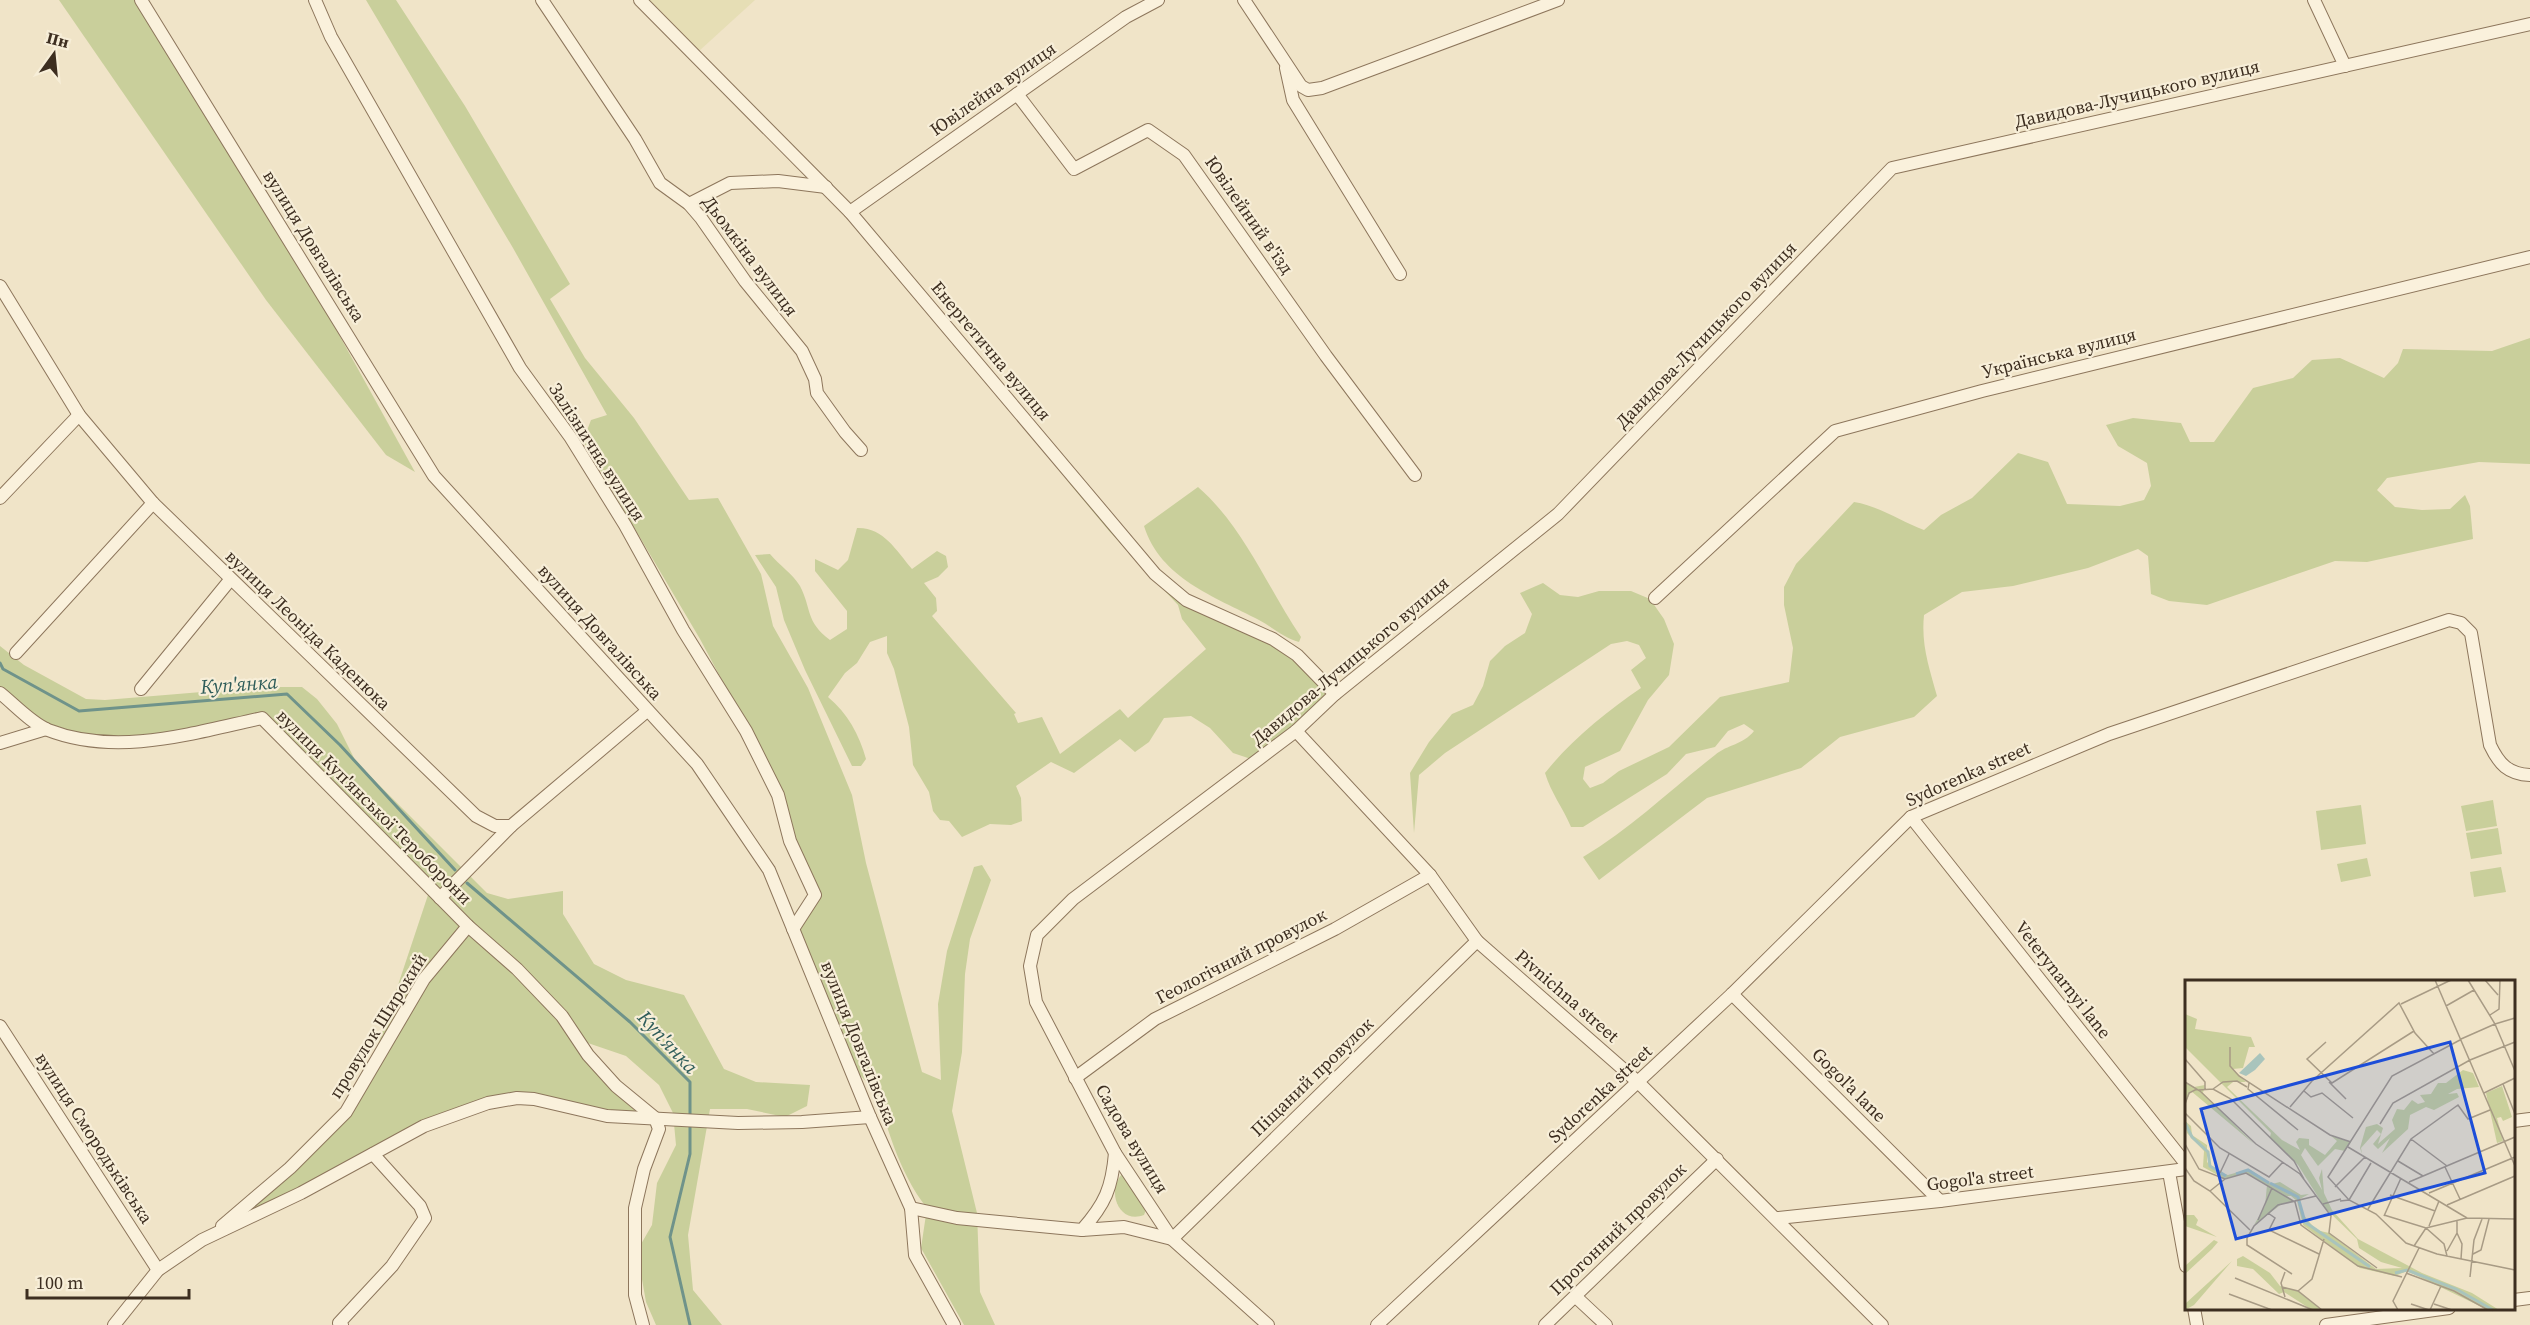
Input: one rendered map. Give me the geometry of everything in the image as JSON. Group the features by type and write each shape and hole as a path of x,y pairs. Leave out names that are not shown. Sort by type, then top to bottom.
{"street":[{"name":"вулиця Довгалівська","path":"141,0 435,476 646,711 698,764 769,870 870,1117 910,1208 915,1255 954,1325"},
{"name":"Залізнична вулиця","path":"315,0 331,37 520,369 571,438 625,525 683,630 746,730 778,795 790,842 815,895 793,929"},
{"name":"Дьомкіна вулиця","path":"542,0 635,139 660,183 689,204 745,281 802,351 815,379 817,393 861,450"},
{"name":"Енергетична вулиця","path":"640,0 850,212 1155,574 1186,600 1273,639 1297,655 1335,694"},
{"name":"Ювілейна вулиця","path":"850,212 1126,17 1158,0"},
{"path":"1244,0 1301,86 1308,90 1322,88 1558,0"},
{"path":"2314,0 2346,66"},
{"name":"Давидова-Лучицького вулиця","path":"1037,935 1073,899 1296,731 1335,694 1558,514 1892,168 2530,24"},
{"path":"1284,61 1293,100 1400,274"},
{"name":"Ювілейний в'їзд","path":"1017,94 1074,169 1148,130 1184,155 1326,356 1415,475"},
{"path":"689,204 730,183 778,181 826,188"},
{"name":"Українська вулиця","path":"1655,598 1835,432 1982,391 2530,257"},
{"name":"вулиця Леоніда Каденюка","path":"0,286 79,415 153,503 476,816 495,826 511,826"},
{"path":"0,498 79,415"},
{"path":"16,653 153,503"},
{"path":"141,688 230,580"},
{"name":"Sydorenka street","path":"1377,1325 1639,1083 1911,817 2109,734 2449,620 2461,623 2471,633 2490,745 2498,760 2508,771 2530,775"},
{"name":"вулиця Куп'янської Тероборони","path":"0,693 46,729 81,738 142,743 262,718 468,926 516,969 562,1016 588,1055 616,1086 655,1118"},
{"path":"440,898 511,826 646,711"},
{"path":"0,743 46,729"},
{"name":"Pivnichna street","path":"1296,731 1430,875 1477,941 1639,1083 1778,1218 1882,1325"},
{"name":"Veterynarnyi lane","path":"1911,817 2185,1161"},
{"name":"Геологічний провулок","path":"1075,1078 1155,1019 1335,929 1430,875"},
{"name":"провулок Широкий","path":"208,1238 290,1168 346,1112 424,979 468,926"},
{"name":"Садова вулиця","path":"1037,935 1030,966 1036,1002 1115,1153 1172,1239 1268,1325"},
{"name":"Піщаний провулок","path":"1172,1239 1477,941"},
{"name":"Gogol'a lane","path":"1732,994 1940,1201"},
{"name":"вулиця Смородьківська","path":"0,1026 158,1270"},
{"path":"114,1325 158,1270 208,1238 301,1193 424,1126 451,1114 517,1098 553,1101 592,1114 698,1121 802,1122 870,1117"},
{"path":"642,1325 635,1295 635,1208 644,1169 659,1130 655,1118"},
{"path":"2515,1121 2530,1119"},
{"path":"1082,1230 1101,1208 1105,1199 1115,1153"},
{"path":"342,1325 339,1323 392,1266 425,1218 420,1206 373,1154"},
{"name":"Прогонний провулок","path":"1545,1325 1717,1159"},
{"name":"Gogol'a street","path":"1778,1218 1940,1201 2185,1169"},
{"path":"2169,1172 2185,1256"},
{"path":"910,1208 957,1218 1082,1230 1124,1227 1172,1239"},
{"path":"1576,1297 1606,1325"},
{"path":"2515,1300 2530,1298"},
{"path":"2194,1310 2198,1325"},
{"path":"2326,1325 2435,1310"}],"shaded area":[{"path":"649,0 755,0 699,51"}],"green space":[{"path":"59,0 141,0 265,201 415,472 386,455 266,300"},
{"path":"366,0 396,0 465,106 570,284 550,299 585,358 634,418 689,500 718,498 761,574 773,626 808,688 852,795 866,863 922,1072 941,1080 938,1004 947,951 974,867 982,865 991,880 970,939 965,974 962,1052 952,1111 977,1213 980,1292 995,1325 964,1325 921,1248 927,1208 908,1179 901,1163 873,1080 872,1088 857,1072 797,932 812,911 775,780 700,639 583,441 591,420 607,415 513,248"},
{"path":"2530,338 2530,464 2479,462 2387,478 2377,490 2395,507 2422,510 2450,509 2465,495 2470,506 2473,539 2367,562 2335,561 2207,605 2169,601 2151,594 2148,556 2138,549 2088,568 2013,586 1962,592 1924,615 1925,646 1937,696 1914,717 1840,737 1801,768 1707,798 1599,880 1583,857 1635,821 1715,755 1750,736 1754,731 1744,724 1728,731 1715,747 1686,754 1667,774 1583,827 1571,827 1545,773 1590,727 1641,688 1631,670 1646,658 1639,645 1627,641 1611,644 1445,753 1419,775 1414,833 1410,773 1429,742 1452,714 1473,705 1483,686 1490,661 1505,646 1525,633 1532,614 1520,593 1543,583 1560,595 1578,597 1599,591 1631,591 1650,599 1664,619 1674,644 1669,675 1648,700 1620,751 1585,767 1583,779 1590,788 1669,747 1720,697 1789,682 1793,648 1784,605 1784,587 1796,564 1854,502 1881,510 1924,530 1941,515 1972,498 2018,453 2048,462 2067,504 2120,506 2144,500 2151,486 2147,463 2118,446 2106,425 2133,418 2181,423 2190,442 2214,442 2253,388 2293,378 2312,360 2340,358 2384,378 2398,363 2403,349 2492,351"},
{"path":"1065,478 1186,600 1271,638 1335,694 1257,761 1233,753 1210,728 1191,716 1164,718 1149,742 1135,752 1120,739 1074,773 1051,762 1016,786 1021,798 1022,821 1011,825 990,824 962,837 949,821 940,820 933,811 929,792 913,765 909,727 894,669 887,653 887,636 870,642 857,663 845,673 828,697 847,717 863,750 866,759 861,766 852,766 805,670 784,620 776,587 755,555 770,554 794,577 804,594 816,627 830,640 847,629 847,611 815,571 815,559 838,570 848,560 857,528 874,531 882,536 912,569 937,551 946,556 948,567 938,577 924,583 936,598 937,611 932,616 1016,713 1014,714 1018,723 1042,717 1060,754 1120,709 1128,718 1206,649 1182,619 1178,605 1109,531"},
{"path":"1198,487 1229,520 1242,539 1301,637 1299,642 1191,584 1176,573 1152,544 1144,526"},
{"path":"0,646 24,665 86,699 105,700 261,687 302,687 317,699 337,724 356,762 487,893 508,899 563,891 563,914 594,964 626,980 684,995 724,1069 756,1082 810,1085 807,1106 785,1117 747,1109 710,1109 688,1235 693,1290 722,1325 656,1325 646,1302 637,1251 652,1225 657,1183 676,1145 673,1113 659,1085 626,1056 582,1041 655,1118 534,1099 451,1114 208,1238 342,1116 361,1086 379,1042 430,889 262,718 159,739 108,740 46,729 0,687"},
{"path":"2493,800 2497,826 2466,831 2461,806"},
{"path":"2361,805 2366,844 2321,850 2316,811"},
{"path":"2498,828 2502,854 2471,859 2466,833"},
{"path":"2367,858 2371,876 2341,882 2337,864"},
{"path":"2501,867 2506,892 2474,897 2470,872"},
{"path":"1124,1172 1147,1207 1144,1215 1135,1217 1127,1215 1117,1204 1115,1187"}],"waterway":[{"name":"Куп'янка","path":"0,663 3,669 79,711 287,694 340,745 455,870"},
{"name":"Куп'янка","path":"467,883 630,1022 690,1082 690,1117"},
{"name":"Куп'янка","path":"690,1123 690,1154 670,1237 690,1325"}]}
